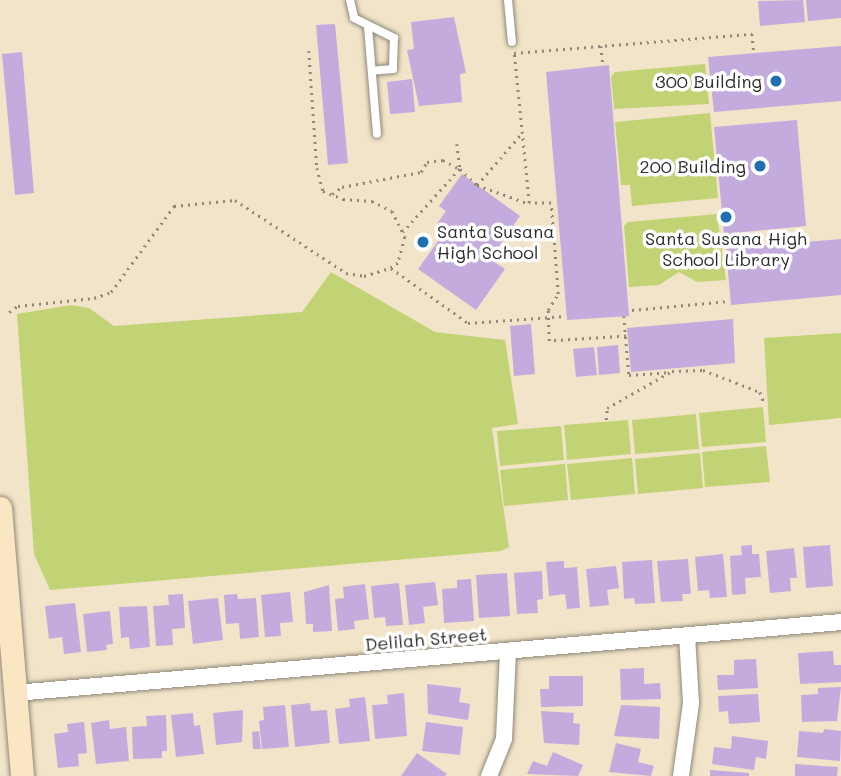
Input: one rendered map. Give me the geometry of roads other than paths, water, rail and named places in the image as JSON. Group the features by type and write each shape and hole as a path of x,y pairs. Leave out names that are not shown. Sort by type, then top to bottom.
{"main road":[{"path":"0,508 22,776"}],"street":[{"name":"Delilah Street","path":"15,693 841,622"},
{"path":"681,776 691,703 687,636"},
{"path":"489,776 504,739 508,651"}],"lane":[{"path":"350,0 354,18 368,27 390,34 395,44 393,69 372,71"},
{"path":"508,0 512,42"},
{"path":"368,27 377,134"}],"place":[{"name":"300 Building","path":"776,81"},
{"name":"200 Building","path":"760,166"},
{"name":"Santa Susana High School Library","path":"726,217"},
{"name":"Santa Susana High School","path":"423,242"}]}
